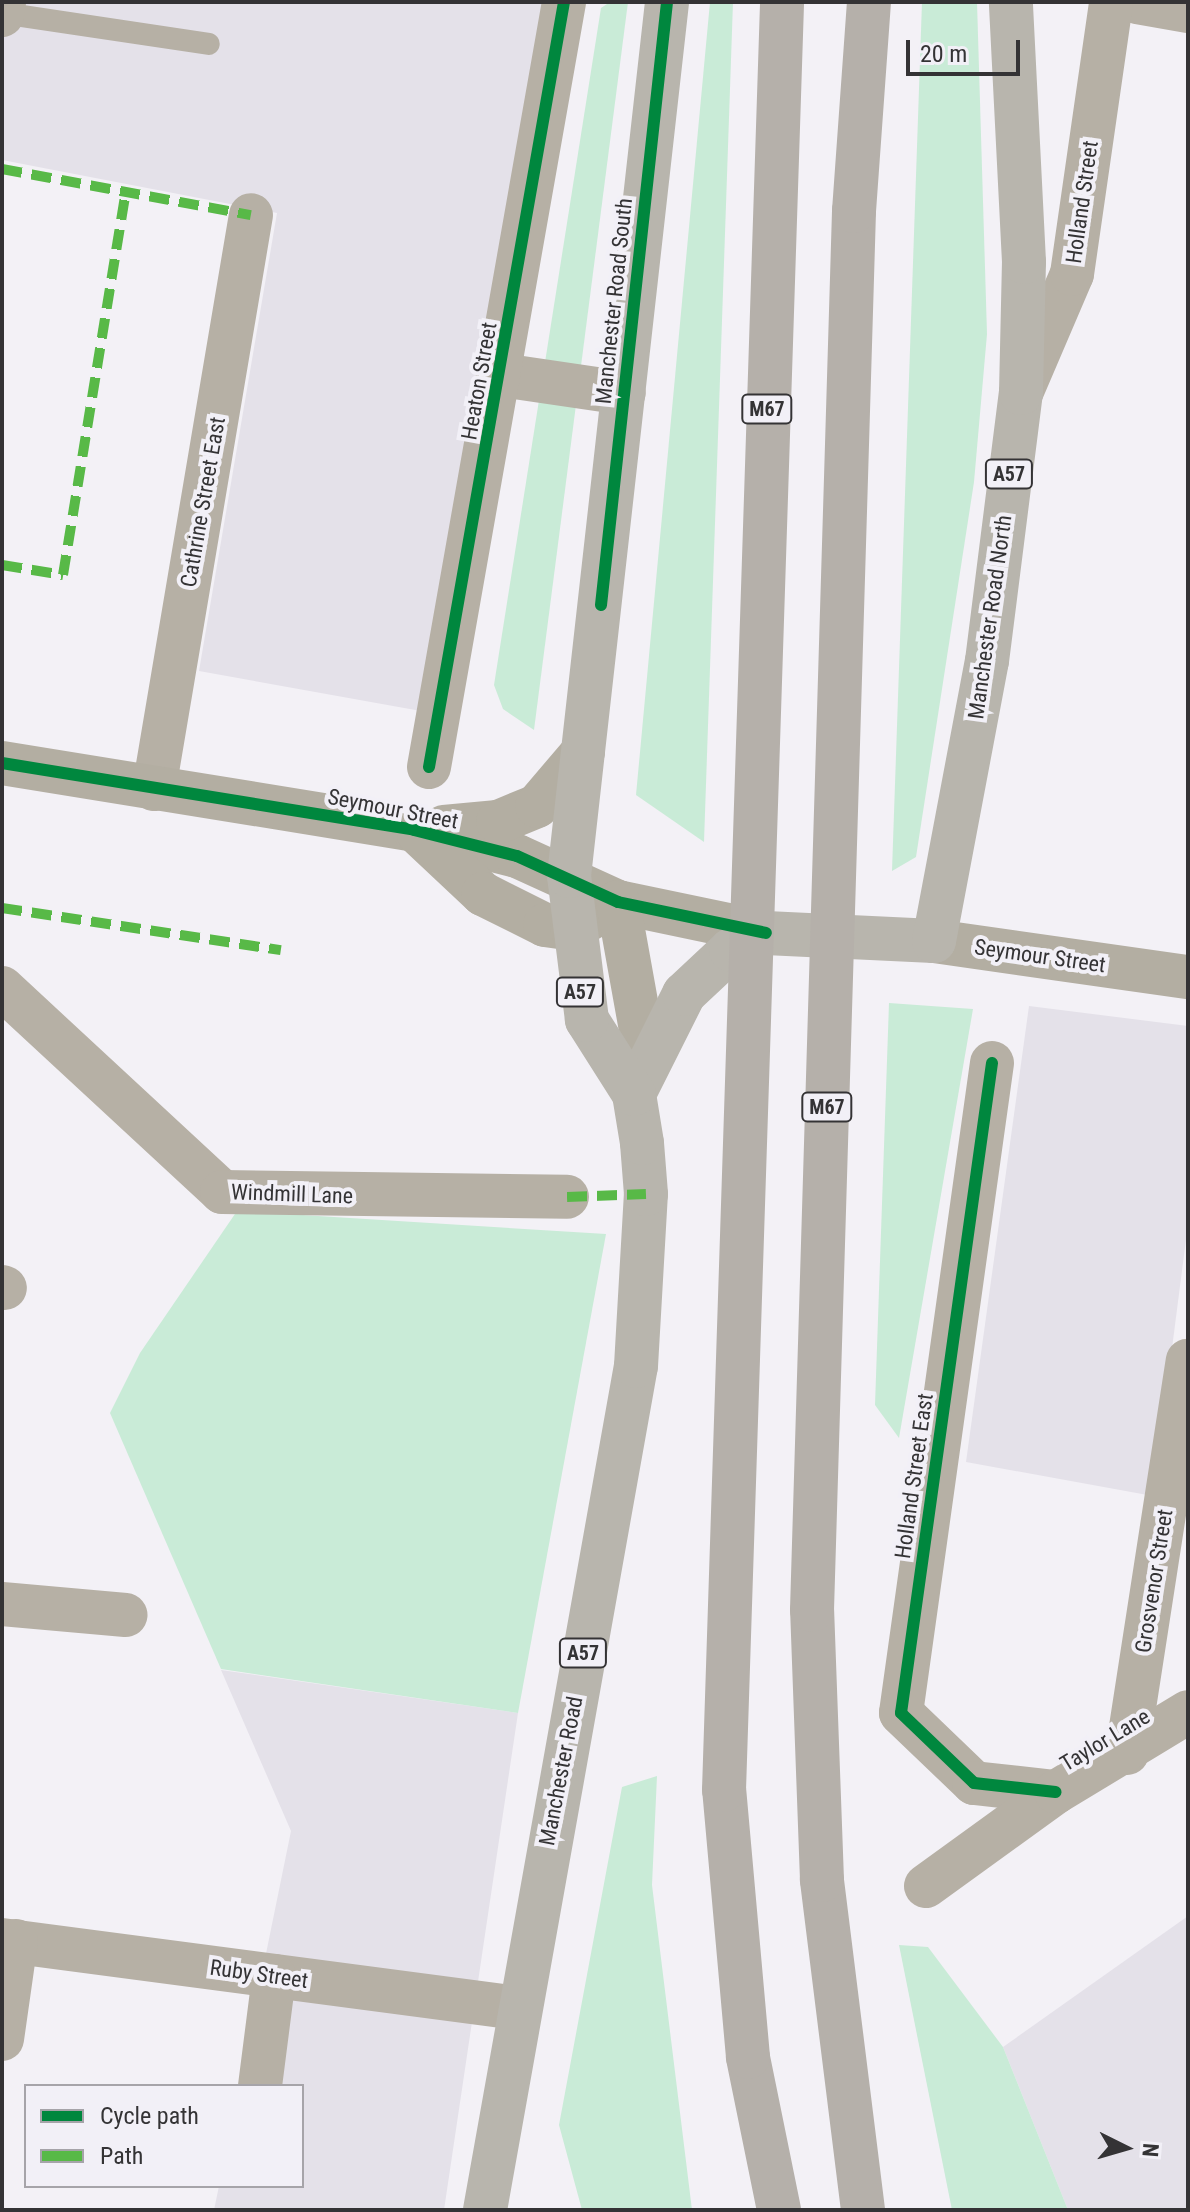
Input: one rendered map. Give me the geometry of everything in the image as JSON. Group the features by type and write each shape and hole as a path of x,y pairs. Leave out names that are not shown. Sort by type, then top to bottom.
{"highway":[{"name":"M67","path":"776,2210 748,2057 724,1790 782,2"},
{"name":"M67","path":"863,2208 822,1880 812,1610 854,227 869,2"}],"main road":[{"name":"Manchester Road South","path":"569,876 667,2"},
{"name":"Manchester Road North","path":"934,941 987,661 1021,393 1024,262 1011,2"},
{"name":"Manchester Road","path":"485,2210 517,2008 636,1366 646,1194 640,1079 587,1020 572,929 569,876"},
{"name":"Seymour Street","path":"766,933 934,941"},
{"path":"640,1079 701,974 766,933"}],"street":[{"path":"2,14 4,2"},
{"name":"Heaton Street","path":"429,767 501,375 564,2"},
{"name":"Holland Street","path":"1021,393 1072,274 1111,2"},
{"path":"1137,2 1188,11"},
{"name":"Cathrine Street East","path":"154,789 251,215"},
{"path":"501,375 624,393"},
{"path":"414,830 498,822 527,811 558,789 583,752"},
{"name":"Seymour Street","path":"2,763 414,830 569,876 618,902 766,933"},
{"path":"414,830 483,894 545,925 572,929 618,902"},
{"name":"Manchester Road","path":"618,902 640,1079"},
{"name":"Seymour Street","path":"934,941 1188,977"},
{"name":"Windmill Lane","path":"2,988 222,1192 567,1197"},
{"name":"Holland Street East","path":"992,1063 901,1713 974,1783 1056,1792"},
{"name":"Grosvenor Street","path":"1127,1753 1188,1361"},
{"path":"2,1604 126,1615"},
{"name":"Taylor Lane","path":"926,1886 1056,1792 1127,1753 1188,1712"},
{"path":"2,2039 9,1940"},
{"name":"Ruby Street","path":"9,1940 517,2008"},
{"path":"260,2084 274,1976"}],"lane":[{"path":"2,14 209,44"}],"shaded area":[{"path":"2,2 551,2 432,713 199,671 277,213 2,160"},
{"path":"1029,1006 1188,1026 1188,1224 1153,1496 966,1462"},
{"path":"221,1670 518,1713 444,2210 214,2210 219,2188 304,2188 304,2084 239,2084 291,1831"},
{"path":"1188,1916 1188,2210 1068,2210 1003,2047"}],"green space":[{"path":"610,2 628,2 534,730 503,709 494,685 601,8"},
{"path":"710,2 733,2 704,842 636,795"},
{"path":"922,2 977,2 987,334 974,482 916,857 892,871"},
{"path":"889,1003 973,1009 899,1438 875,1405"},
{"path":"237,1211 606,1234 518,1713 221,1669 110,1413 140,1353"},
{"path":"657,1776 652,1885 692,2210 582,2210 559,2125 622,1787"},
{"path":"899,1945 928,1947 1003,2047 1068,2210 952,2210"}],"marked path":[{"path":"2,169 251,215"},
{"path":"2,565 63,575 126,192"},
{"path":"2,908 281,950"},
{"path":"567,1197 646,1194"}],"cycle path":[{"path":"429,767 564,2"},
{"path":"601,605 667,2"},
{"path":"2,763 414,830 517,856 618,902 766,933"},
{"path":"992,1063 901,1713 974,1783 1056,1792"}]}
